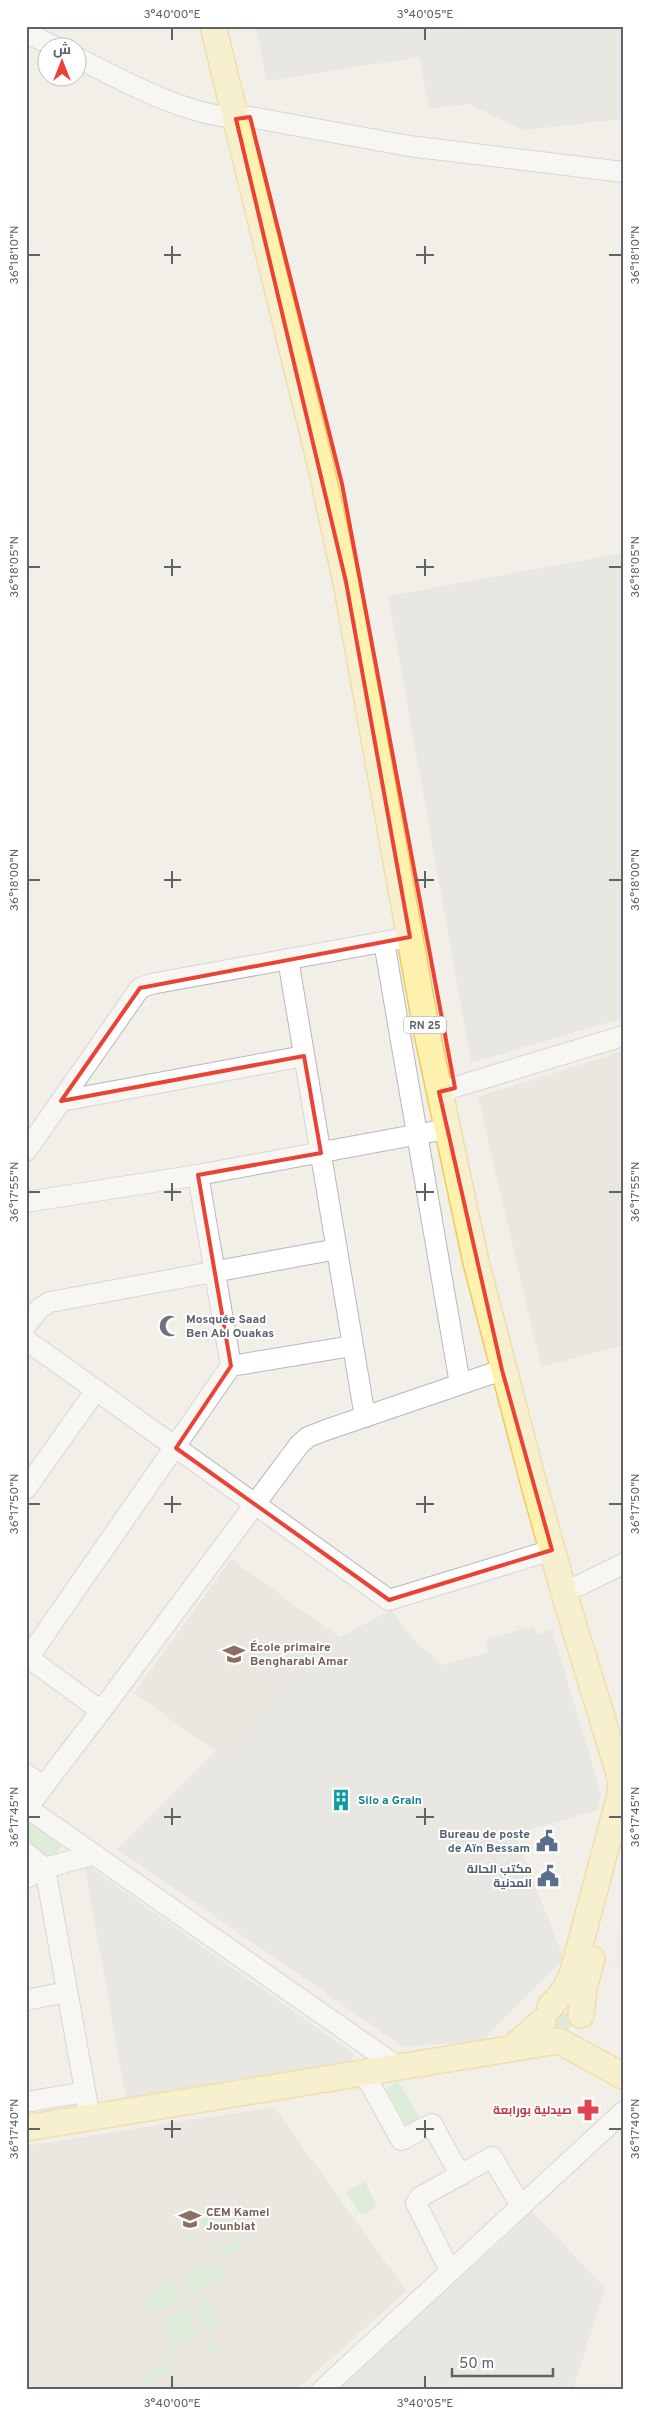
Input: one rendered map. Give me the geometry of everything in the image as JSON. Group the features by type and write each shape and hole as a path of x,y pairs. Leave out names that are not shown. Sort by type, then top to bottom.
{"main road":[{"name":"RN 25","path":"213,26 243,118 354,541 447,1090 447,1129 502,1370 552,1550 622,1787 572,1975 564,1992 546,2014"},
{"name":"RN 25","path":"228,26 243,118 346,582 410,937 507,1325 578,1586 623,1735"},
{"path":"26,2128 560,2041 577,2036 581,2020 584,1987 623,1842"},
{"path":"510,2049 556,2004 568,2003 573,2006 594,2048 615,2071"},
{"path":"546,2014 545,2032 615,2071"}],"street":[{"path":"26,34 38,39"},
{"path":"88,63 117,78 180,105 243,118 409,146 623,172"},
{"path":"26,1151 140,988 151,984 410,937"},
{"path":"384,942 460,1384"},
{"path":"288,959 365,1417"},
{"path":"447,1090 623,1036"},
{"path":"61,1101 304,1056"},
{"path":"26,1202 198,1175 447,1129"},
{"path":"102,1711 27,1657 176,1448 231,1366 213,1271 198,1175"},
{"path":"26,1325 40,1308 50,1302 337,1249"},
{"path":"26,1340 389,1600 552,1550"},
{"path":"231,1366 352,1346"},
{"path":"398,2067 92,1855 26,1807 102,1711 288,1458 308,1437 502,1370"},
{"path":"26,1489 96,1390"},
{"path":"578,1586 623,1564"},
{"path":"26,1774 43,1786"},
{"path":"26,1853 45,1868 90,2118"},
{"path":"26,1878 45,1868 92,1855"},
{"path":"26,2000 67,1992"},
{"path":"364,2073 401,2140 432,2124 460,2175"},
{"path":"26,2102 86,2092"},
{"path":"322,2390 623,2112"},
{"path":"450,2271 416,2203 420,2197 492,2157 521,2206"}],"highlighted area":[{"path":"250,117 342,484 455,1088 439,1092 502,1370 552,1550 389,1600 176,1448 231,1366 198,1175 321,1153 304,1056 61,1101 140,988 410,937 346,582 236,119"}],"shaded area":[{"path":"256,26 623,26 623,119 523,130 468,104 429,109 419,57 266,81"},
{"path":"623,553 623,1018 471,1063 388,596"},
{"path":"623,1051 623,1345 541,1367 478,1097"},
{"name":"École primaire Bengharabi Amar","path":"231,1559 325,1627 229,1761 134,1693"},
{"path":"391,1610 415,1641 443,1665 488,1652 485,1639 534,1626 537,1635 552,1630 601,1793 598,1810 515,1834 564,1959 482,2041 404,2047 117,1849 215,1751 229,1760 325,1627 340,1637"},
{"path":"88,1866 354,2054 351,2061 126,2098 85,1868"},
{"path":"623,1912 623,1971 608,1966"},
{"name":"CEM Kamel Jounblat","path":"274,2107 406,2291 296,2390 26,2390 26,2146"},
{"path":"531,2210 605,2288 573,2390 332,2390 520,2224 518,2221"}],"green space":[{"path":"26,1820 62,1846 52,1858 26,1840"},
{"path":"563,2013 569,2016 572,2022 569,2028 563,2031 557,2028 554,2022 557,2016"},
{"path":"396,2082 400,2084 419,2117 417,2123 412,2126 406,2124 387,2090 388,2087"},
{"path":"365,2182 377,2206 362,2215 346,2192"},
{"path":"193,2208 218,2219 218,2223 205,2230"},
{"path":"237,2233 244,2245 221,2257 217,2251 235,2242 232,2235"},
{"path":"215,2263 225,2282 218,2285 215,2280 192,2293 184,2279"},
{"path":"173,2282 182,2299 152,2313 144,2297"},
{"path":"205,2298 218,2324 208,2329 196,2303"},
{"path":"185,2309 198,2335 174,2347 161,2321"},
{"path":"214,2339 221,2353 214,2356 207,2342"},
{"path":"169,2363 173,2371 152,2381 157,2390 149,2390 142,2377"},
{"path":"177,2380 182,2390 166,2390 164,2387"}],"place":[{"name":"Mosquée Saad Ben Abi Ouakas","path":"170,1326"},
{"name":"École primaire Bengharabi Amar","path":"234,1654"},
{"name":"Silo a Grain","path":"341,1800"},
{"name":"Bureau de poste de Aïn Bessam","path":"547,1841"},
{"name":"مكتب الحالة المدنية","path":"548,1876"},
{"name":"صيدلية بورابعة","path":"588,2110"},
{"name":"CEM Kamel Jounblat","path":"190,2219"}]}
